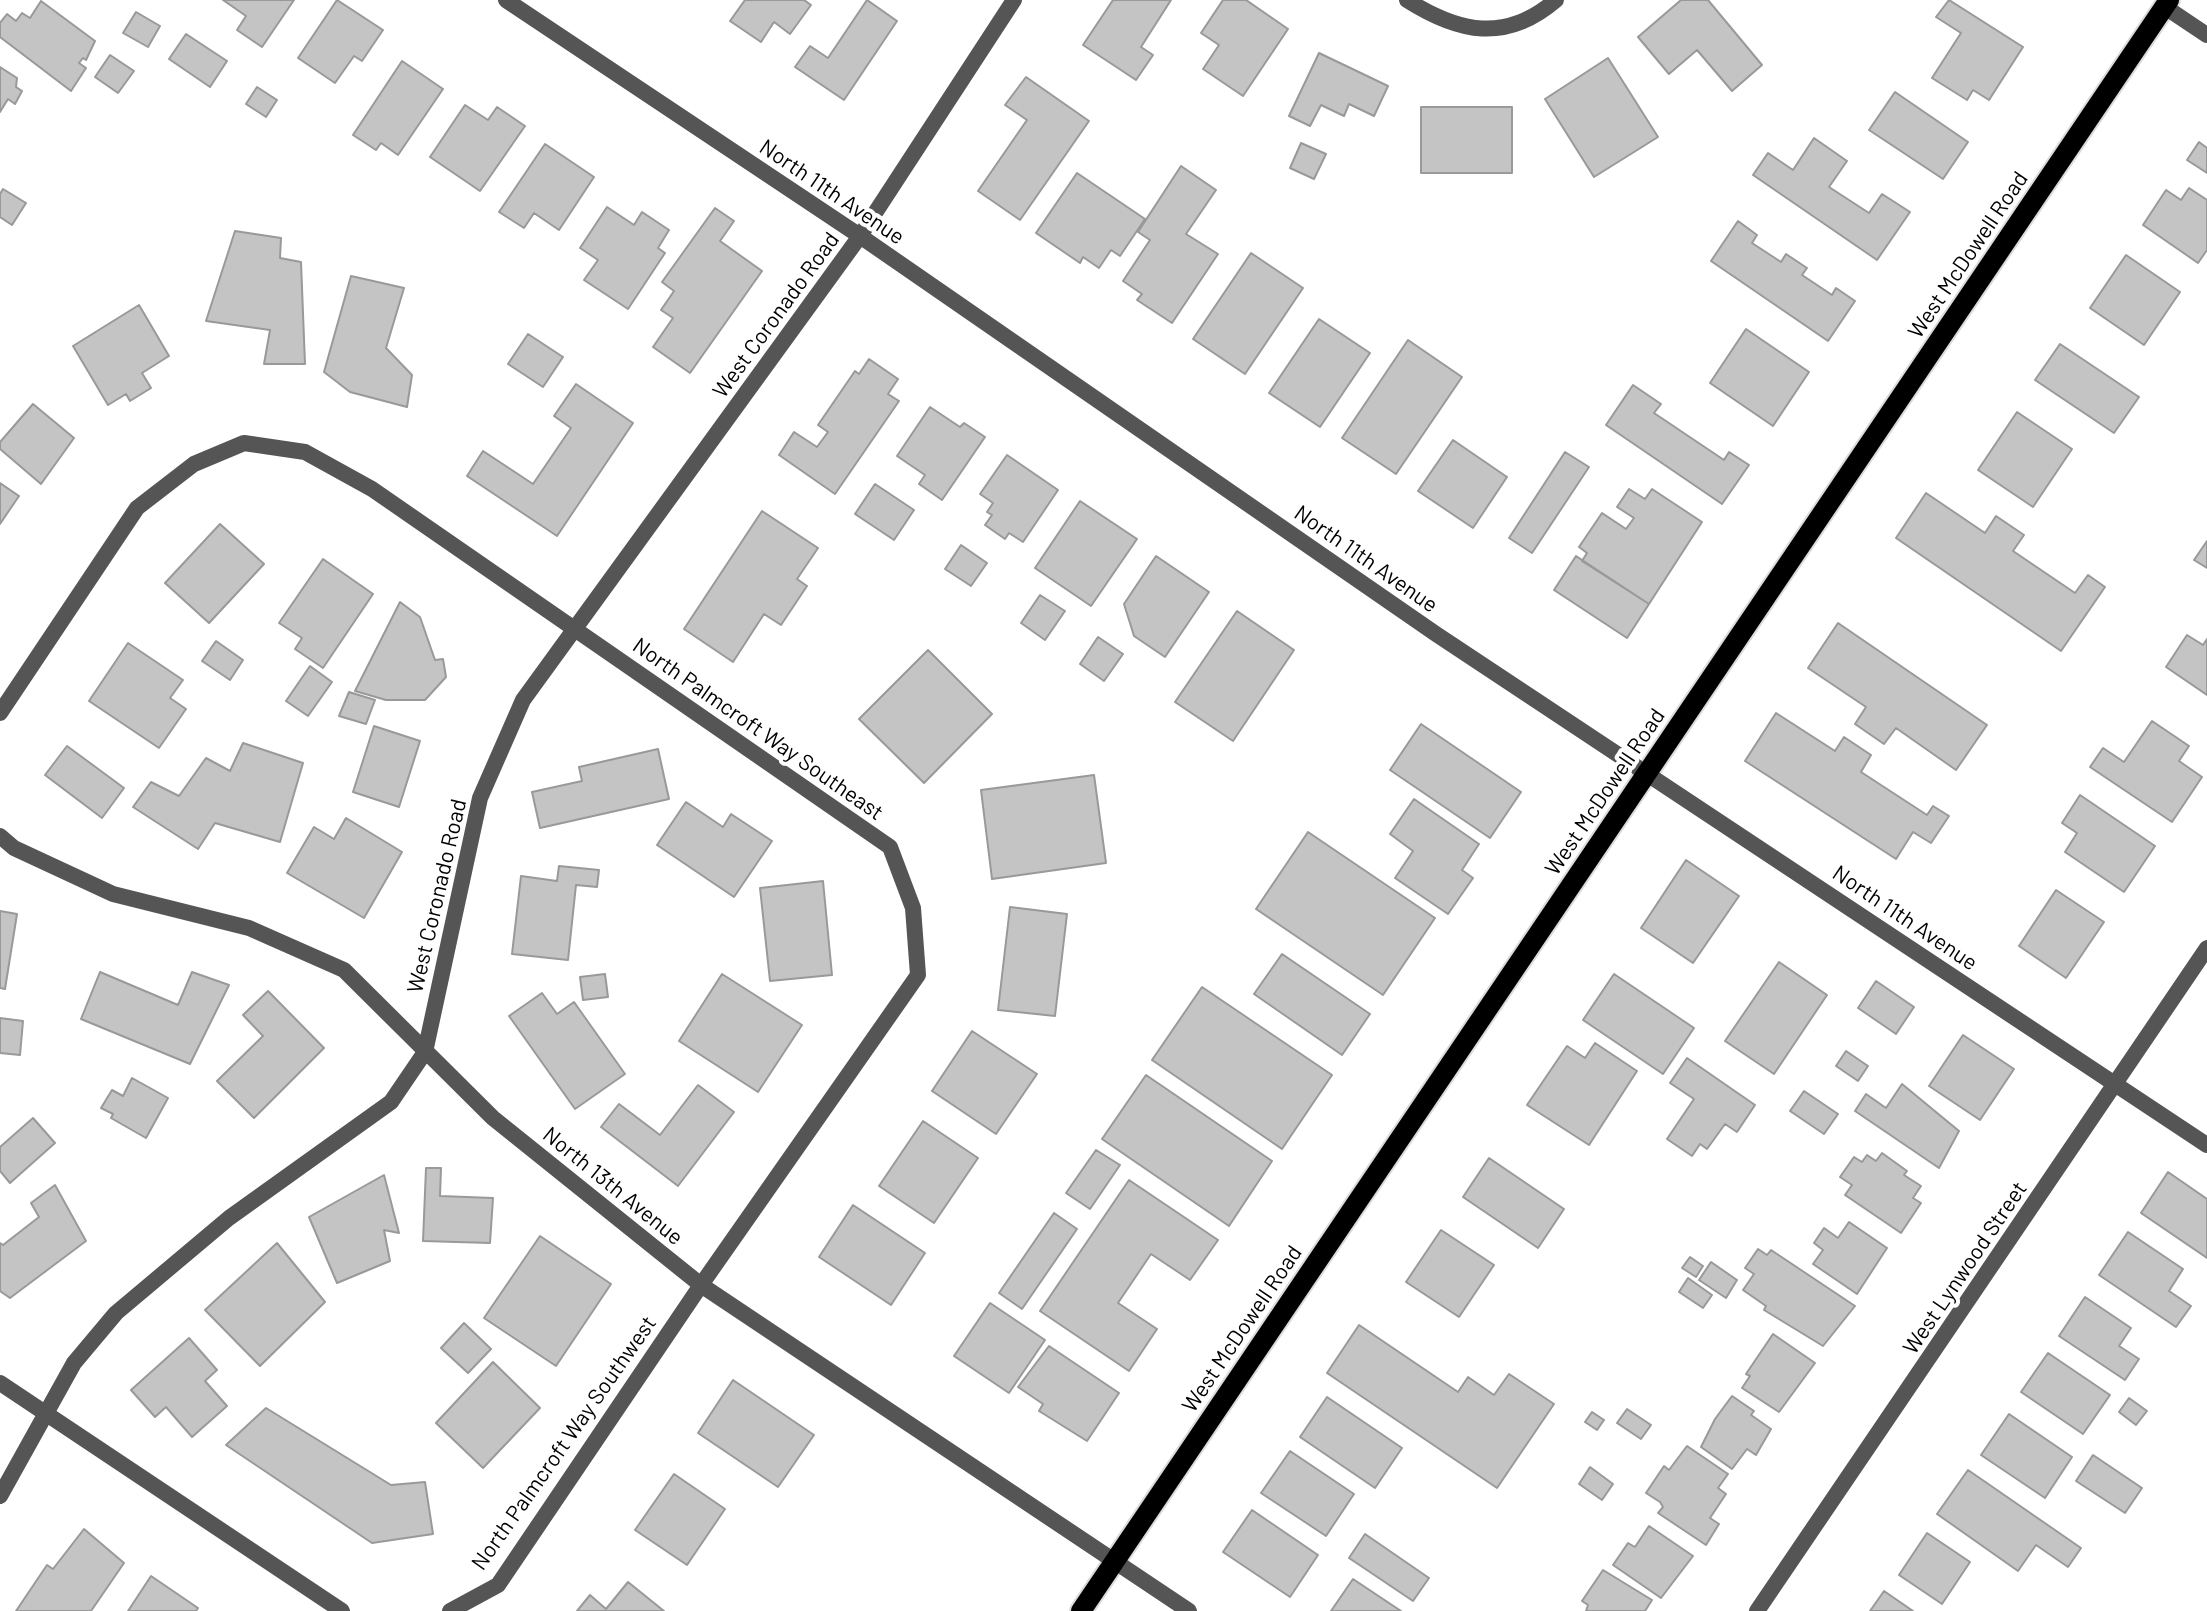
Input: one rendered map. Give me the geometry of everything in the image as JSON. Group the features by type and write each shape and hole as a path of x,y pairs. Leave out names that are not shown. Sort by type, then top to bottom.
{"main road":[{"name":"West McDowell Road","path":"1081,1611 2167,4"}],"street":[{"name":"North 11th Avenue","path":"506,0 860,236 1436,634 2207,1145"},
{"name":"West Coronado Road","path":"0,1496 74,1363 116,1313 229,1218 391,1102 425,1052 480,798 523,700 860,236 1014,0"},
{"path":"1407,0 1439,21 1492,31 1538,16 1556,0"},
{"path":"2167,4 2207,35"},
{"name":"North Palmcroft Way Southeast","path":"0,713 137,508 194,464 244,443 305,452 372,489 890,847 913,908 918,975 701,1285"},
{"name":"North 13th Avenue","path":"0,836 14,848 113,894 249,928 344,970 493,1118 701,1285 1189,1611"},
{"name":"West Lynwood Street","path":"1757,1611 2207,948"},
{"name":"North Palmcroft Way Southwest","path":"450,1611 498,1585 701,1285"},
{"path":"0,1383 342,1611"}],"building":[{"path":"223,0 294,0 262,47 237,30 246,16"},
{"path":"337,0 383,30 362,61 354,56 335,83 298,58"},
{"path":"745,0 804,0 811,5 790,34 774,22 761,42 730,21"},
{"path":"867,0 897,21 844,100 795,67 810,46 828,58"},
{"path":"1113,0 1171,0 1141,47 1153,55 1136,80 1083,45"},
{"path":"1223,0 1246,0 1288,29 1243,96 1203,69 1219,45 1201,33"},
{"path":"1681,0 1708,0 1762,65 1732,91 1697,50 1669,74 1638,37"},
{"path":"1949,0 2023,47 1989,100 1973,90 1967,100 1932,78 1961,33 1936,17"},
{"path":"41,1 95,41 86,60 83,58 79,63 86,68 71,91 0,37 0,23 7,14 16,21 22,13 30,18"},
{"path":"136,12 160,26 148,47 123,33"},
{"path":"186,34 227,61 210,87 169,59"},
{"path":"1319,53 1388,86 1374,116 1349,104 1344,116 1321,105 1310,126 1289,116"},
{"path":"110,55 134,71 118,93 95,77"},
{"path":"1608,58 1658,137 1594,177 1545,99"},
{"path":"402,61 443,89 398,155 381,143 376,150 353,135"},
{"path":"0,67 17,78 16,87 22,91 15,104 8,99 0,112"},
{"path":"1026,77 1089,121 1020,220 978,191 1027,120 1005,105"},
{"path":"257,87 277,100 266,117 246,104"},
{"path":"1895,92 1968,142 1943,179 1869,130"},
{"path":"465,105 488,120 497,107 525,126 480,191 430,157"},
{"path":"1421,107 1512,107 1512,173 1421,173"},
{"path":"1814,138 1847,161 1829,187 1869,213 1882,194 1910,212 1877,260 1753,175 1768,153 1793,170"},
{"path":"2199,142 2207,148 2207,173 2187,160"},
{"path":"1301,143 1326,154 1314,179 1290,168"},
{"path":"545,144 594,177 559,230 534,213 524,228 499,212"},
{"path":"1181,166 1216,190 1186,234 1218,254 1172,323 1137,300 1142,294 1123,281 1150,240 1138,232"},
{"path":"1077,173 1145,219 1120,256 1111,250 1099,268 1083,257 1080,263 1036,233"},
{"path":"2189,188 2207,200 2207,250 2198,263 2143,225 2166,190 2181,200"},
{"path":"3,189 26,203 12,225 0,217 0,194"},
{"path":"607,207 634,225 642,212 669,230 658,248 665,253 628,309 584,280 598,260 580,248"},
{"path":"715,208 734,221 720,241 762,271 690,373 653,347 673,318 661,310 674,291 662,282"},
{"path":"1738,221 1757,235 1752,243 1781,262 1786,254 1807,268 1802,275 1832,295 1836,288 1855,301 1828,341 1711,261"},
{"path":"235,231 281,238 280,258 301,262 305,364 264,364 270,330 206,321"},
{"path":"1251,253 1303,288 1245,374 1193,339"},
{"path":"2126,255 2180,292 2144,345 2090,308"},
{"path":"351,276 404,288 386,348 412,375 407,407 350,392 324,372"},
{"path":"139,305 169,356 142,373 151,388 130,401 126,394 108,405 73,346"},
{"path":"1319,319 1370,353 1320,427 1269,393"},
{"path":"1746,329 1809,372 1773,426 1710,383"},
{"path":"528,334 563,357 543,387 508,364"},
{"path":"1408,340 1462,377 1396,474 1342,438"},
{"path":"2060,344 2139,397 2114,433 2035,380"},
{"path":"869,359 898,379 888,394 899,401 835,494 779,455 794,432 817,447 828,432 818,425 855,371 859,374"},
{"path":"576,384 633,423 557,536 467,476 483,451 533,484 571,428 554,416"},
{"path":"1633,385 1661,404 1654,413 1724,460 1729,452 1749,465 1722,504 1606,425"},
{"path":"33,404 74,438 41,484 0,449 0,442"},
{"path":"930,407 960,427 964,423 985,437 942,500 919,484 925,475 897,456"},
{"path":"2017,412 2072,449 2033,507 1978,470"},
{"path":"1453,440 1507,477 1473,528 1418,491"},
{"path":"1565,452 1589,467 1532,553 1509,538"},
{"path":"1007,455 1058,490 1023,542 1009,533 1005,539 985,525 992,515 987,512 993,503 980,494"},
{"path":"0,483 19,496 0,524"},
{"path":"875,484 914,510 894,540 855,514"},
{"path":"1629,489 1645,499 1652,489 1702,522 1649,604 1582,561 1587,553 1579,547 1602,513 1626,529 1634,518 1617,507"},
{"path":"1926,493 1985,533 1996,516 2024,535 2013,551 2075,593 2088,575 2105,587 2061,651 1896,538"},
{"path":"1080,501 1137,539 1091,606 1035,568"},
{"path":"762,511 818,548 797,579 807,586 781,625 764,614 733,662 684,629"},
{"path":"220,524 264,564 209,623 165,583"},
{"path":"2207,541 2207,568 2194,560"},
{"path":"961,545 987,563 971,586 945,569"},
{"path":"1156,556 1209,592 1165,657 1134,636 1124,604"},
{"path":"1576,556 1649,604 1627,638 1554,590"},
{"path":"323,559 373,594 323,668 295,649 302,638 279,623"},
{"path":"1040,595 1065,611 1045,640 1021,623"},
{"path":"400,602 420,617 435,660 443,659 446,677 425,700 386,700 355,691"},
{"path":"1237,611 1294,650 1233,741 1175,702"},
{"path":"1838,623 1987,725 1956,770 1896,728 1884,744 1855,724 1866,707 1808,668"},
{"path":"2187,635 2203,645 2207,639 2207,695 2166,667"},
{"path":"1098,637 1123,654 1104,681 1080,664"},
{"path":"216,641 243,660 230,680 202,661"},
{"path":"128,643 183,680 170,698 186,709 159,748 89,701"},
{"path":"928,650 992,714 924,783 859,719"},
{"path":"310,666 332,682 308,716 286,701"},
{"path":"349,692 375,700 366,724 339,716"},
{"path":"1776,713 1835,751 1844,737 1871,755 1861,772 1927,815 1933,806 1949,816 1931,843 1913,832 1896,859 1745,761"},
{"path":"2152,721 2189,746 2179,761 2202,777 2172,822 2090,767 2103,748 2124,762"},
{"path":"1421,724 1521,792 1490,838 1390,770"},
{"path":"374,726 420,741 399,807 353,792"},
{"path":"243,743 303,763 280,842 215,823 198,849 133,807 151,782 179,796 206,758 230,771"},
{"path":"67,746 124,788 102,818 45,775"},
{"path":"658,749 669,799 540,828 532,792 582,781 579,767"},
{"path":"1094,775 1106,863 992,879 981,790"},
{"path":"2080,795 2155,846 2124,892 2065,852 2077,833 2062,823"},
{"path":"1414,799 1479,844 1462,870 1473,878 1448,914 1395,878 1413,851 1390,834"},
{"path":"686,802 723,827 731,814 772,841 734,897 657,845"},
{"path":"346,818 402,852 364,918 287,873 314,827 334,839"},
{"path":"1308,832 1435,918 1383,995 1256,909"},
{"path":"1686,860 1739,896 1693,963 1641,928"},
{"path":"559,866 599,870 597,887 576,885 568,960 512,954 521,876 557,881"},
{"path":"823,881 832,975 770,981 760,888"},
{"path":"2056,890 2104,922 2066,978 2019,946"},
{"path":"1010,907 1067,914 1055,1016 998,1010"},
{"path":"0,911 17,914 5,989 0,988"},
{"path":"1282,954 1370,1014 1342,1055 1254,994"},
{"path":"1779,962 1827,995 1774,1074 1725,1041"},
{"path":"100,972 178,1005 192,972 229,985 190,1064 81,1019"},
{"path":"605,974 608,997 583,1000 580,977"},
{"path":"722,974 802,1025 758,1092 679,1041"},
{"path":"1614,974 1694,1028 1663,1074 1583,1020"},
{"path":"1876,981 1914,1007 1896,1034 1858,1008"},
{"path":"1202,987 1332,1075 1282,1149 1152,1060"},
{"path":"268,991 324,1048 254,1118 217,1081 263,1036 243,1015"},
{"path":"542,993 557,1014 574,1002 625,1074 575,1109 509,1016"},
{"path":"0,1018 23,1021 20,1055 0,1053"},
{"path":"972,1031 1037,1074 996,1134 932,1091"},
{"path":"1963,1035 2014,1069 1980,1120 1929,1086"},
{"path":"1595,1043 1637,1071 1589,1145 1527,1105 1567,1046 1585,1058"},
{"path":"1846,1051 1868,1066 1858,1081 1836,1066"},
{"path":"1687,1058 1755,1105 1737,1132 1725,1124 1707,1149 1700,1144 1692,1156 1667,1139 1694,1099 1670,1083"},
{"path":"1146,1075 1272,1161 1229,1226 1102,1139"},
{"path":"132,1078 168,1098 146,1138 111,1118 113,1114 101,1108 112,1090 123,1096"},
{"path":"1902,1084 1959,1131 1939,1168 1855,1111 1866,1094 1886,1108"},
{"path":"698,1085 734,1112 678,1186 601,1127 619,1104 660,1135"},
{"path":"1804,1091 1838,1114 1824,1134 1790,1111"},
{"path":"33,1118 55,1143 10,1183 0,1171 0,1147"},
{"path":"923,1121 978,1158 934,1223 879,1186"},
{"path":"1096,1150 1120,1165 1090,1209 1066,1193"},
{"path":"1882,1153 1907,1171 1904,1175 1921,1186 1913,1198 1921,1203 1901,1233 1845,1195 1852,1185 1840,1177 1854,1157 1862,1162 1867,1155 1876,1161"},
{"path":"1489,1158 1564,1209 1538,1248 1463,1197"},
{"path":"426,1168 441,1168 440,1196 493,1198 490,1243 423,1241"},
{"path":"2168,1172 2207,1199 2207,1258 2141,1213"},
{"path":"384,1175 399,1233 384,1230 390,1261 337,1283 309,1217"},
{"path":"1129,1180 1218,1240 1190,1280 1151,1254 1118,1303 1157,1329 1129,1371 1040,1311"},
{"path":"55,1185 86,1241 10,1298 0,1291 0,1243 3,1245 39,1217 31,1203"},
{"path":"853,1205 925,1253 891,1305 819,1257"},
{"path":"1054,1213 1077,1229 1022,1309 999,1293"},
{"path":"1849,1222 1887,1248 1857,1294 1813,1264 1823,1250 1814,1243 1824,1228 1838,1238"},
{"path":"1441,1230 1494,1265 1459,1317 1406,1282"},
{"path":"2128,1232 2183,1269 2169,1291 2191,1306 2176,1327 2099,1275"},
{"path":"540,1236 611,1284 556,1366 484,1318"},
{"path":"277,1243 325,1302 260,1366 205,1310"},
{"path":"1758,1249 1767,1255 1771,1250 1855,1306 1823,1346 1764,1310 1766,1306 1743,1290 1754,1274 1745,1268"},
{"path":"1690,1257 1703,1266 1696,1277 1682,1268"},
{"path":"1711,1262 1737,1280 1726,1298 1699,1280"},
{"path":"1688,1278 1712,1295 1703,1308 1679,1292"},
{"path":"2085,1297 2131,1328 2119,1346 2139,1359 2125,1380 2059,1336"},
{"path":"990,1303 1045,1340 1009,1393 954,1356"},
{"path":"464,1323 491,1349 468,1373 441,1348"},
{"path":"1359,1325 1458,1392 1468,1377 1494,1395 1509,1374 1554,1404 1497,1488 1327,1373"},
{"path":"1773,1334 1815,1363 1779,1412 1742,1388 1750,1376 1746,1374"},
{"path":"189,1338 217,1370 205,1381 227,1406 192,1437 166,1407 155,1417 131,1390"},
{"path":"1049,1346 1119,1393 1087,1441 1039,1411 1043,1404 1018,1387"},
{"path":"2048,1353 2110,1395 2083,1434 2021,1392"},
{"path":"493,1362 540,1408 483,1468 436,1423"},
{"path":"733,1380 814,1435 778,1487 698,1433"},
{"path":"1732,1396 1754,1411 1751,1415 1771,1429 1756,1455 1747,1449 1732,1469 1701,1447 1715,1419"},
{"path":"1327,1397 1402,1448 1375,1488 1300,1437"},
{"path":"2129,1398 2147,1411 2136,1425 2119,1412"},
{"path":"266,1408 391,1485 425,1482 433,1534 372,1543 226,1445"},
{"path":"1627,1409 1651,1425 1641,1439 1617,1423"},
{"path":"1592,1412 1604,1420 1597,1430 1585,1422"},
{"path":"2009,1414 2072,1457 2045,1498 1981,1455"},
{"path":"1687,1446 1728,1474 1718,1488 1726,1494 1710,1518 1719,1524 1706,1545 1658,1513 1663,1507 1660,1502 1646,1493 1664,1466 1669,1470"},
{"path":"1290,1451 1354,1494 1326,1536 1261,1493"},
{"path":"2093,1455 2142,1488 2125,1513 2076,1481"},
{"path":"1590,1467 1613,1484 1602,1500 1579,1484"},
{"path":"1968,1470 2081,1548 2068,1567 2036,1545 2018,1571 1937,1514"},
{"path":"674,1474 725,1509 687,1565 635,1530"},
{"path":"1252,1510 1318,1555 1290,1597 1223,1552"},
{"path":"1649,1526 1693,1556 1661,1598 1613,1565 1628,1543 1635,1547"},
{"path":"84,1529 124,1563 91,1611 16,1611 47,1565 53,1569"},
{"path":"1927,1533 1970,1562 1942,1604 1899,1575"},
{"path":"1365,1534 1429,1578 1413,1601 1349,1558"},
{"path":"1603,1570 1652,1600 1645,1611 1586,1611 1588,1605 1582,1601"},
{"path":"151,1576 198,1608 196,1611 128,1611"},
{"path":"1353,1579 1401,1611 1331,1611"},
{"path":"628,1582 664,1611 577,1611 590,1595 606,1609"},
{"path":"1884,1591 1913,1611 1870,1611"}]}
